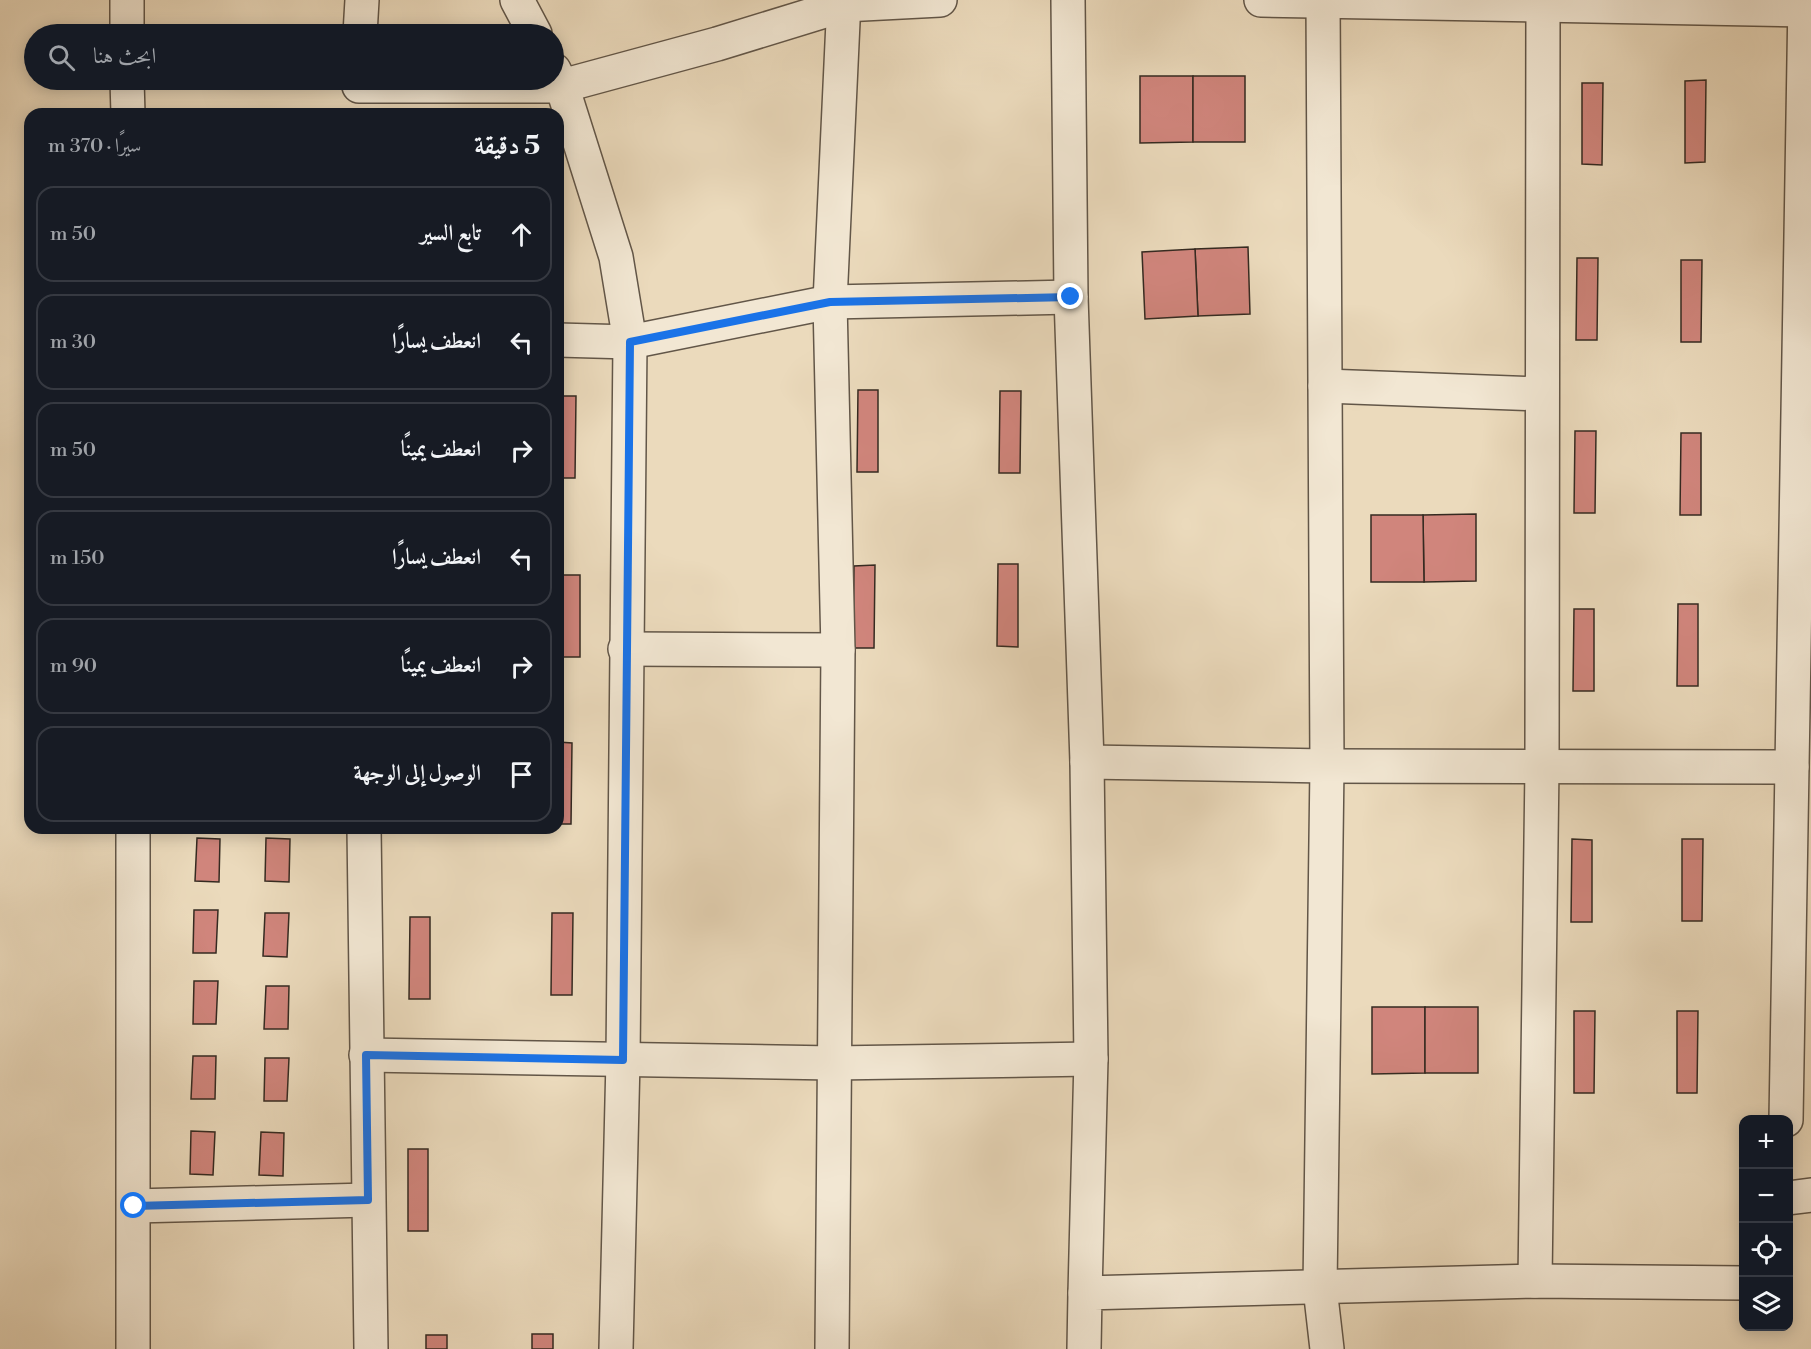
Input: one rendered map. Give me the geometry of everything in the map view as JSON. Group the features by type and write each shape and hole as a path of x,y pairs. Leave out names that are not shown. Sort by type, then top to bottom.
{"street":[{"path":"127,0 127,24"},
{"path":"361,24 362,0"},
{"path":"517,0 530,24"},
{"path":"564,77 717,44 844,3 940,0"},
{"path":"1068,0 1071,297 1087,762 1091,1059 1084,1349"},
{"path":"1261,0 1805,5 1807,165 1786,1115"},
{"path":"1323,1 1327,766 1320,1288 1327,1349"},
{"path":"832,1349 838,650 830,302 844,3"},
{"path":"1535,1281 1542,767 1543,3"},
{"path":"127,90 128,108"},
{"path":"359,93 399,90"},
{"path":"562,90 616,257 630,342 625,649 623,1060 616,1349"},
{"path":"564,340 630,342 830,302 1071,297"},
{"path":"1325,386 1542,394"},
{"path":"625,649 838,650"},
{"path":"1087,762 1327,766 1792,767"},
{"path":"133,834 133,1349"},
{"path":"364,834 371,1349"},
{"path":"366,1055 833,1063 1091,1059"},
{"path":"1793,1197 1811,1195"},
{"path":"134,1206 368,1200"},
{"path":"1085,1293 1535,1281 1739,1283"}],"building":[{"path":"1140,76 1193,76 1193,142 1140,143"},
{"path":"1193,76 1245,76 1245,142 1193,142"},
{"path":"1706,80 1705,162 1685,163 1685,81"},
{"path":"1582,83 1603,83 1602,165 1582,164"},
{"path":"1248,247 1250,314 1198,316 1195,249"},
{"path":"1195,249 1198,316 1145,319 1142,252"},
{"path":"1577,258 1598,258 1597,340 1576,340"},
{"path":"1681,260 1702,260 1701,342 1681,342"},
{"path":"858,390 878,390 878,472 857,472"},
{"path":"1000,391 1021,391 1020,473 999,473"},
{"path":"564,396 576,396 575,478 564,478"},
{"path":"1575,431 1596,431 1595,513 1574,513"},
{"path":"1681,433 1701,433 1701,515 1680,515"},
{"path":"1476,514 1476,581 1424,582 1423,515"},
{"path":"1371,515 1423,515 1424,582 1371,582"},
{"path":"998,564 1018,564 1018,647 997,646"},
{"path":"875,565 874,648 853,648 854,566"},
{"path":"564,575 580,575 580,657 564,657"},
{"path":"1678,604 1698,604 1698,686 1677,686"},
{"path":"1574,609 1594,609 1594,691 1573,691"},
{"path":"564,742 572,743 571,824 564,824"},
{"path":"197,838 220,839 219,882 195,881"},
{"path":"266,838 290,839 289,882 265,881"},
{"path":"1572,839 1592,840 1592,922 1571,922"},
{"path":"1682,839 1703,839 1702,921 1682,921"},
{"path":"194,910 218,910 216,953 193,953"},
{"path":"265,913 289,913 287,957 263,956"},
{"path":"552,913 573,913 572,995 551,995"},
{"path":"410,917 430,917 430,999 409,999"},
{"path":"194,981 218,981 216,1024 193,1024"},
{"path":"266,986 289,986 288,1029 264,1029"},
{"path":"1372,1007 1425,1007 1425,1073 1372,1074"},
{"path":"1425,1007 1478,1007 1478,1073 1425,1073"},
{"path":"1574,1011 1595,1011 1594,1093 1574,1093"},
{"path":"1677,1011 1698,1011 1697,1093 1677,1093"},
{"path":"193,1056 216,1056 215,1099 191,1099"},
{"path":"265,1058 289,1058 287,1101 264,1101"},
{"path":"191,1131 215,1132 213,1175 190,1174"},
{"path":"261,1132 284,1133 283,1176 259,1175"},
{"path":"408,1149 428,1149 428,1231 408,1231"},
{"path":"532,1334 553,1334 553,1349 532,1349"},
{"path":"426,1335 447,1335 447,1349 426,1349"}],"route":[{"path":"134,1206 368,1200 366,1055 623,1060 625,649 630,342 830,302 1071,297"}]}
